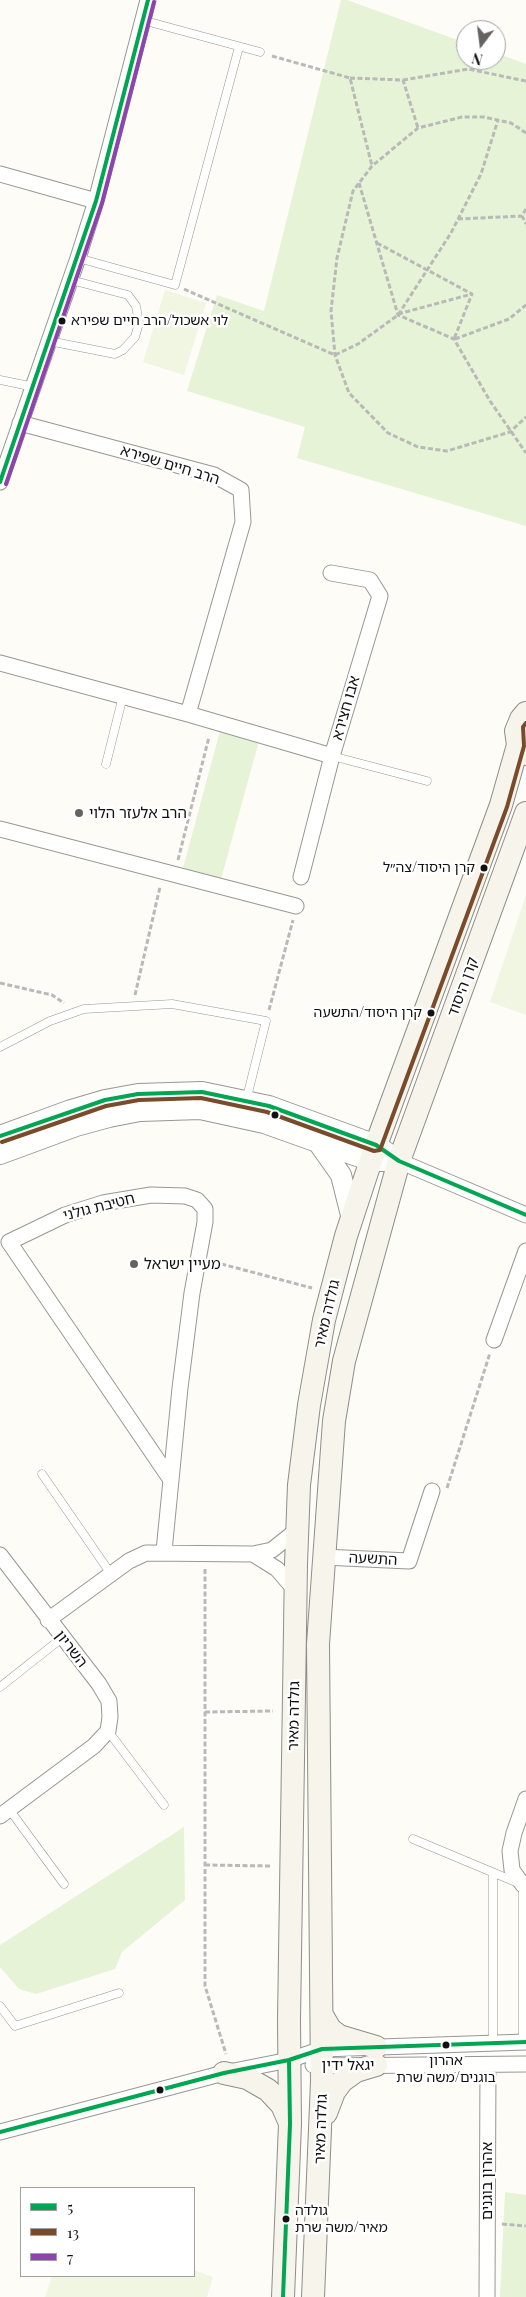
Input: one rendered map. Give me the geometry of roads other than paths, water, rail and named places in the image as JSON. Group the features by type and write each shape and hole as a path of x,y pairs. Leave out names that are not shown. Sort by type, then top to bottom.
{"main road":[{"name":"קרן היסוד","path":"374,1153 522,749 516,738 517,725 526,713"},
{"name":"קרן היסוד","path":"400,1160 526,813"},
{"name":"גולדה מאיר","path":"283,2297 290,2124 294,1711 299,1485 309,1405 324,1320 352,1218 374,1153"},
{"name":"גולדה מאיר","path":"314,2297 322,2058 318,1847 318,1644 323,1557 334,1421 344,1360 400,1160"},
{"path":"321,2131 330,2101 342,2081 376,2056 330,2029 322,2015"},
{"path":"227,2073 247,2078 268,2090 282,2105 290,2124"}],"street":[{"path":"0,482 71,280 96,201 142,20 143,1"},
{"path":"0,174 96,201"},
{"name":"הרב חיים שפירא","path":"20,423 214,476 241,490 244,522 188,714"},
{"name":"אבו חצירא","path":"301,877 332,756 380,596 370,580 332,573"},
{"path":"0,663 213,721 332,756"},
{"path":"0,829 296,906"},
{"path":"0,1136 71,1110 138,1094 202,1092 269,1106 374,1153"},
{"path":"0,1154 76,1126 109,1117 140,1111 200,1109 264,1123 317,1141 400,1160 526,1215"},
{"path":"317,1141 341,1175 347,1191 352,1218"},
{"name":"חטיבת גולני","path":"164,1551 171,1480 180,1388 205,1222 204,1209 197,1200 185,1196 151,1195 103,1203 65,1215 9,1242 171,1480"},
{"path":"494,1340 526,1250"},
{"name":"התשעה","path":"323,1557 409,1561 432,1490"},
{"name":"השריון","path":"108,1731 110,1717 109,1701 99,1684 48,1620 129,1561 146,1552 253,1554 272,1550 297,1530"},
{"name":"השריון","path":"253,1554 278,1569 296,1591"},
{"path":"0,1555 48,1620"},
{"path":"5,1813 94,1746 108,1731"},
{"path":"524,1886 512,1870 510,1851 526,1799"},
{"name":"יגאל ידין","path":"290,2060 376,2056 493,2043 524,2042"},
{"name":"יגאל ידין","path":"376,2056 488,2064 526,2064"},
{"path":"0,2132 227,2073 290,2060"},
{"name":"אהרון בוגנים","path":"488,2064 488,2297"}],"lane":[{"path":"142,20 260,52"},
{"path":"78,258 175,285 239,47"},
{"path":"49,341 115,354 123,350 135,337 139,322 136,306 128,295 71,280"},
{"path":"0,380 34,387"},
{"path":"106,764 123,696"},
{"path":"332,756 427,781"},
{"path":"0,1046 50,1021 84,1009 172,1004 266,1021 246,1101"},
{"path":"42,1474 111,1574"},
{"path":"0,1687 62,1638"},
{"path":"108,1731 164,1805"},
{"path":"5,1813 64,1884"},
{"path":"413,1839 524,1886 524,2042"},
{"path":"493,1873 493,2043"},
{"path":"0,2006 15,2026 119,1992"}],"place":[{"name":"לוי אשכול/הרב חיים שפירא","path":"62,321"},
{"name":"הרב אלעזר הלוי","path":"79,813"},
{"name":"קרן היסוד/צה״ל","path":"484,868"},
{"name":"קרן היסוד/התשעה","path":"431,1013"},
{"name":"מעיין ישראל","path":"134,1264"},
{"name":"אהרון בוגנים/משה שרת","path":"446,2045"},
{"name":"גולדה מאיר/משה שרת","path":"286,2219"}]}
